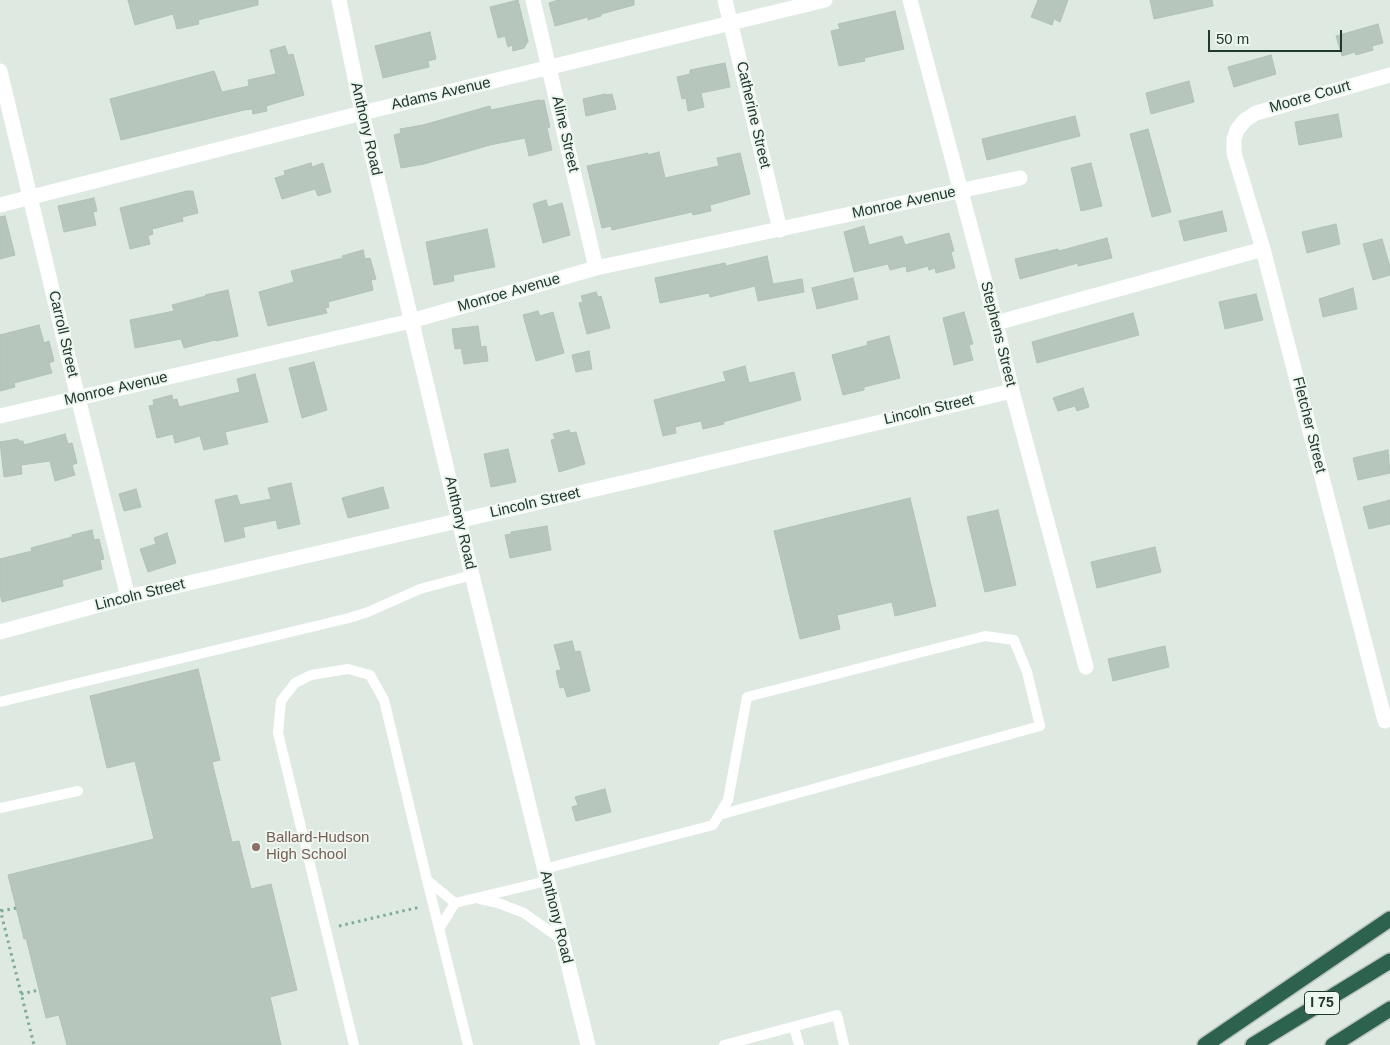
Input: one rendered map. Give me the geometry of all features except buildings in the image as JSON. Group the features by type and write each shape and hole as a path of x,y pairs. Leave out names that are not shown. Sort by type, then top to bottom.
{"highway":[{"path":"1204,1045 1390,919"},
{"name":"I 75","path":"1253,1045 1390,961"},
{"path":"1333,1045 1390,1009"}],"street":[{"name":"Anthony Road","path":"339,0 362,113 459,521 588,1045"},
{"name":"Aline Street","path":"533,0 596,268"},
{"name":"Catherine Street","path":"725,0 780,230"},
{"name":"Adams Avenue","path":"0,205 362,113 825,0"},
{"name":"Stephens Street","path":"910,0 1086,667"},
{"name":"Carroll Street","path":"0,72 128,597"},
{"name":"Moore Court","path":"1237,130 1244,120 1256,113 1390,75"},
{"name":"Fletcher Street","path":"1237,130 1234,139 1234,153 1263,249 1385,721"},
{"name":"Monroe Avenue","path":"0,416 412,321 596,268 780,230 923,197 1020,178"},
{"path":"996,322 1263,249"},
{"name":"Lincoln Street","path":"0,632 128,597 1012,391"}],"lane":[{"path":"0,702 349,618 368,612 420,589 472,575"},
{"path":"439,929 455,903 713,825 719,815 728,800 747,697 985,636 1014,640 1027,672 1040,726 719,815"},
{"path":"354,1045 278,734 281,702 295,683 311,675 348,669 370,675 384,700 468,1045"},
{"path":"0,808 78,791"},
{"path":"427,880 455,903"},
{"path":"476,898 498,903 524,913 562,940"},
{"path":"724,1045 837,1015 844,1045"},
{"path":"794,1026 799,1045"}],"path":[{"path":"325,929 433,904"},
{"path":"16,908 0,910 34,1045"},
{"path":"21,994 39,990"}],"place":[{"name":"Ballard-Hudson High School","path":"256,847"}]}
